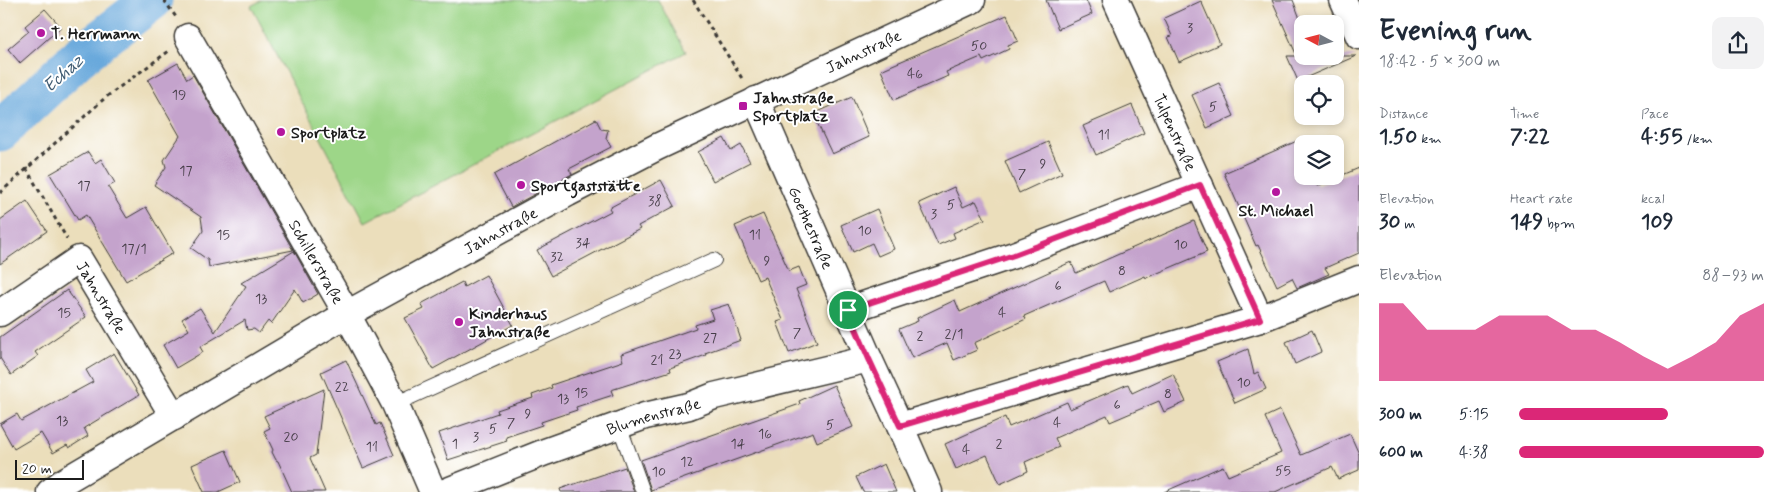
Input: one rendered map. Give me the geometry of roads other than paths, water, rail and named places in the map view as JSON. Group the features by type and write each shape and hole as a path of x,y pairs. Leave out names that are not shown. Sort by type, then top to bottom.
{"street":[{"name":"Jahnstraße","path":"50,492 63,482 347,314 568,193 657,147 972,0"},
{"name":"Tulpenstraße","path":"1116,0 1260,319"},
{"path":"1343,0 1359,36"},
{"name":"Schillerstraße","path":"188,37 347,314 395,404 433,492"},
{"name":"Goethestraße","path":"756,100 929,492"},
{"path":"848,310 1014,255 1200,185"},
{"name":"Jahnstraße","path":"0,313 79,259 174,417"},
{"path":"900,426 1260,319 1359,279"},
{"name":"Blumenstraße","path":"445,492 509,466 645,416 689,406 714,396 869,359"}],"lane":[{"path":"395,404 714,260"},
{"path":"620,425 643,492"}],"waterway":[{"name":"Echaz","path":"0,131 80,56 152,0"}],"place":[{"name":"T. Herrmann","path":"41,33"},
{"name":"Jahnstraße Sportplatz","path":"743,106"},
{"name":"Sportplatz","path":"281,132"},
{"name":"Sportgaststätte","path":"521,185"},
{"name":"St. Michael","path":"1276,192"},
{"name":"Kinderhaus Jahnstraße","path":"459,322"}]}
